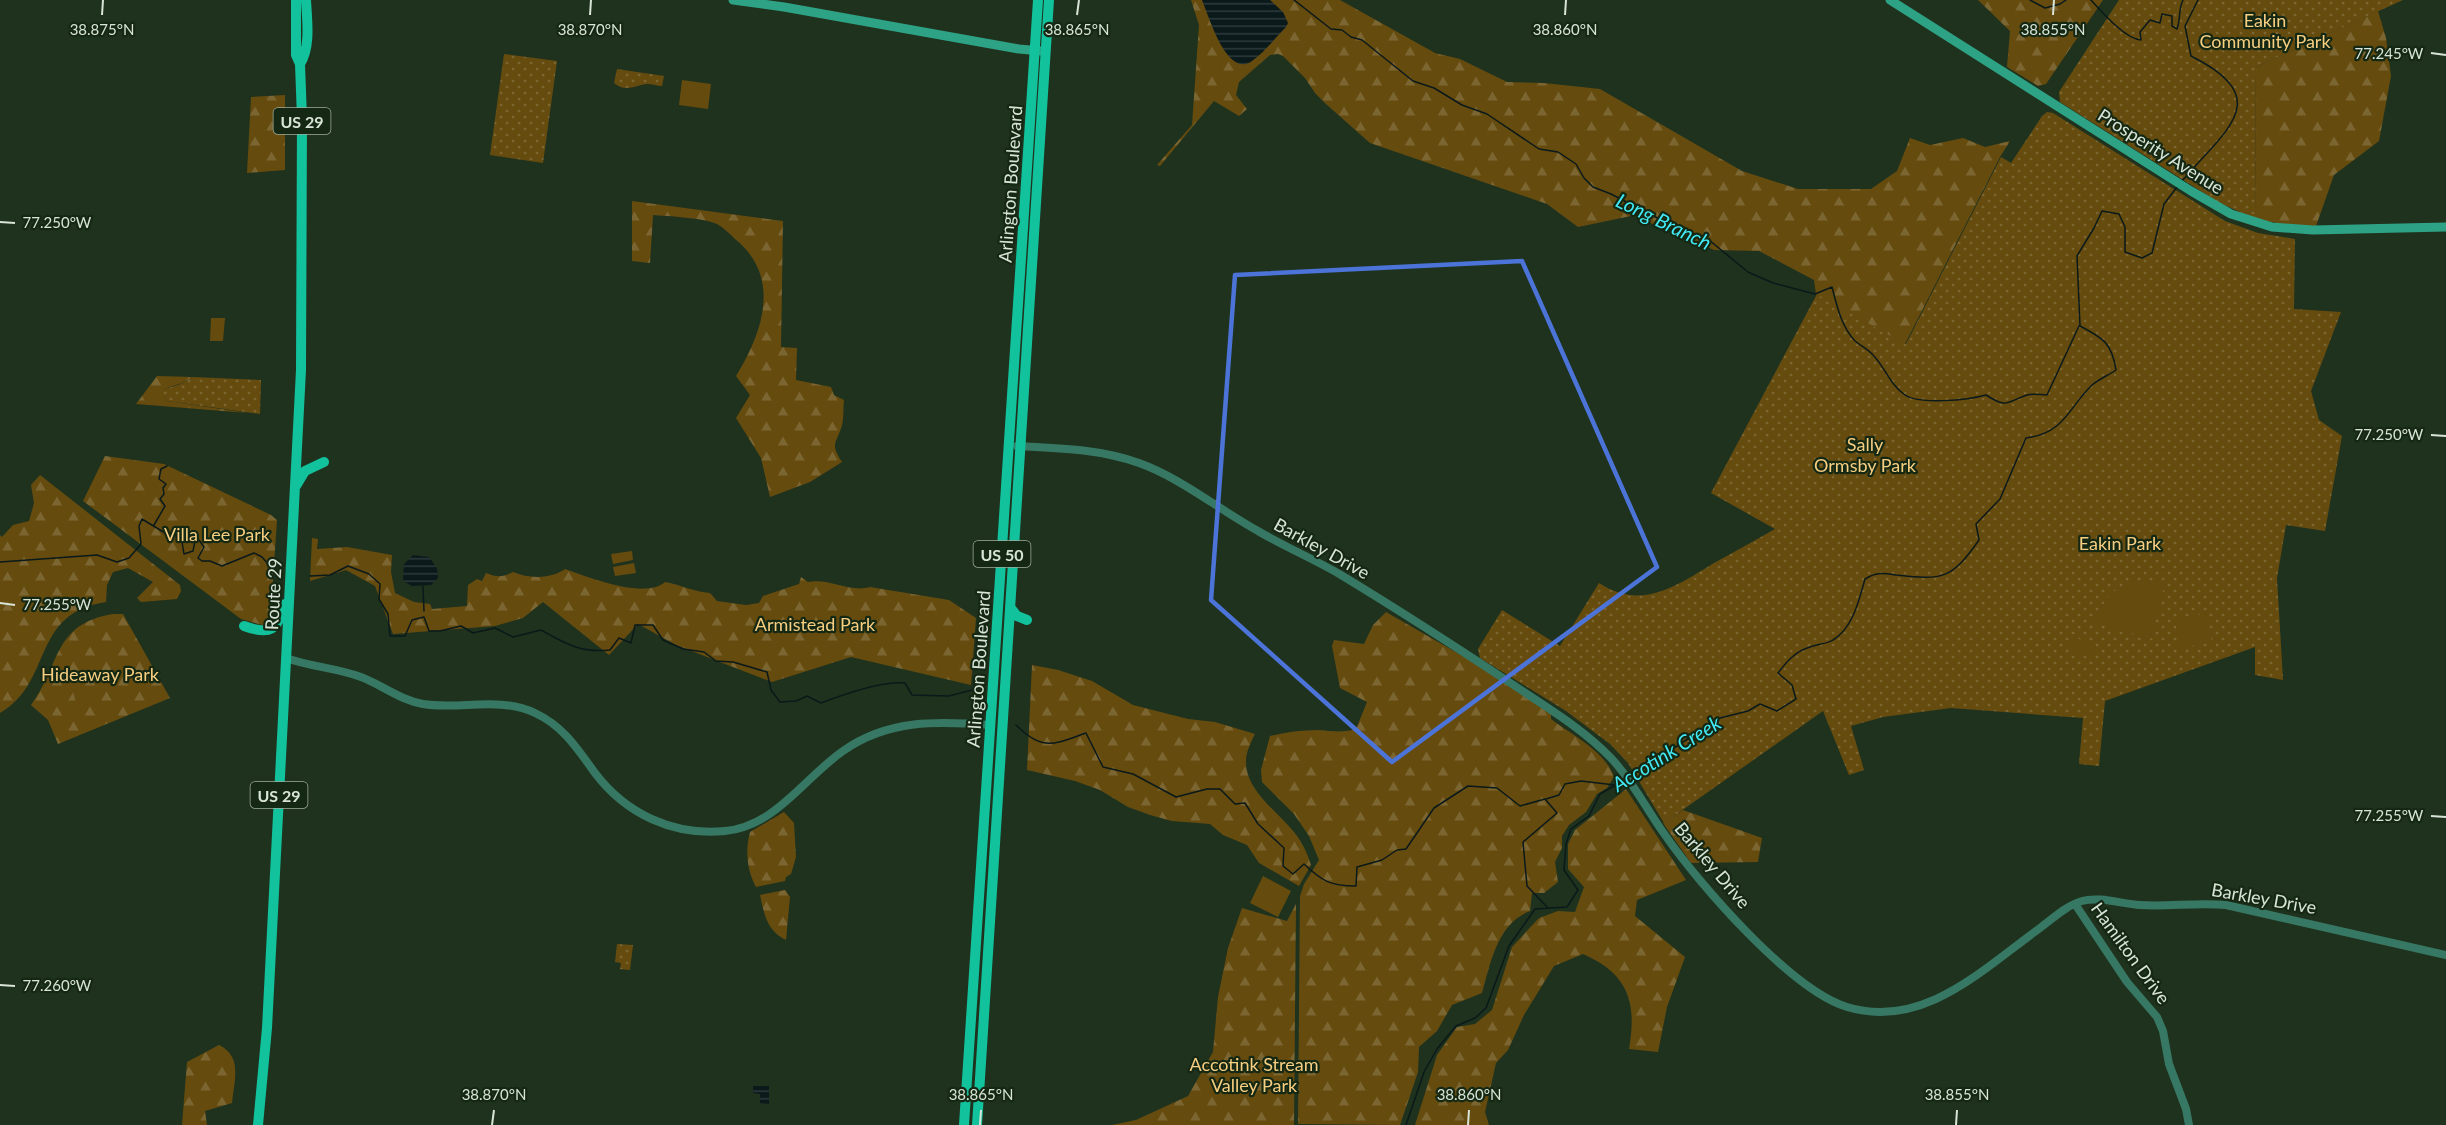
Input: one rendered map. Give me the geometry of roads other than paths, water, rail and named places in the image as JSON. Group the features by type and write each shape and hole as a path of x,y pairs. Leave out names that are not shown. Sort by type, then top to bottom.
{"main road":[{"name":"Route 29","path":"258,1125 266,1038 301,346 302,118 300,64 296,55 296,0"},
{"name":"Route 29","path":"300,64 305,57 307,38 306,0"},
{"path":"733,0 784,6 957,39 1040,51"},
{"name":"Arlington Boulevard","path":"964,1125 991,725 1015,446 1040,51 1038,0"},
{"name":"Arlington Boulevard","path":"1040,51 1049,0"},
{"name":"Prosperity Avenue","path":"1890,0 2231,214 2272,227 2313,230 2446,227"},
{"path":"294,489 304,471 324,462 305,458 300,451 297,439"},
{"name":"Arlington Boulevard","path":"977,1125 1010,608 1015,446"},
{"path":"244,626 262,632 275,627 282,615 290,589"},
{"path":"1010,608 1017,616 1027,620"}],"street":[{"name":"Barkley Drive","path":"1015,446 1111,455 1140,463 1166,475 1260,532 1342,576 1481,663 1578,729 1619,767 1667,838 1725,908 1800,980 1828,999 1851,1008 1898,1012 1923,1006 1966,982 2075,904 2090,899 2140,905 2204,903 2226,905 2446,955"},
{"path":"286,658 361,677 397,696 420,703 441,706 497,704 529,711 548,720 564,732 605,785 622,802 652,820 692,831 729,830 766,817 851,745 883,730 927,722 991,725"},
{"name":"Hamilton Drive","path":"2075,904 2127,982 2157,1017 2163,1031 2169,1064 2186,1109 2189,1125"}],"waterway":[{"name":"Long Branch","path":"1294,0 1331,29 1342,30 1351,37 1362,40 1413,81 1434,88 1462,105 1487,114 1539,149 1558,152 1576,164 1584,178 1593,187 1673,226 1709,240 1748,272 1773,283 1815,294 1832,287 1840,316 1850,335 1873,355 1900,391 1912,398 1944,401 1986,395 1999,402 2007,403 2029,394 2047,395 2079,326"},
{"path":"2030,0 2045,8 2066,0"},
{"path":"2091,0 2121,30 2141,40 2140,32 2150,20 2160,23 2162,14 2172,16 2172,26 2177,29 2183,0"},
{"name":"Accotink Creek","path":"2182,181 2226,130 2235,116 2237,101 2232,86 2217,72 2191,56 2185,26 2198,0"},
{"name":"Accotink Creek","path":"1631,776 1720,718 1748,711 1760,704 1777,711 1796,699 1792,685 1778,673 1800,651 1831,641 1840,635 1854,613 1865,579 1879,574 1936,577 1953,570 1961,563 1979,540 1976,524 2000,499 2026,438 2049,431 2058,425 2092,385 2116,370 2112,353 2105,342 2080,326 2077,256 2102,211 2119,214 2125,227 2125,252 2142,258 2152,253 2164,204 2177,187"},
{"path":"154,525 165,506 160,499 164,494 163,488 166,484 159,479 161,469 167,466"},
{"path":"0,562 97,555 117,562 129,558 141,544 139,526 142,519 165,533 181,536 184,554 193,551 195,541 199,540 204,547 198,558 202,561 210,561 222,566 254,553 262,557 270,566"},
{"path":"310,576 330,575 348,566 369,574 380,584 379,599 388,614 390,636 405,636 412,620 424,617 429,631 461,626 473,633 495,628 513,637 541,630 582,649 600,651 610,650 619,638 631,643 635,625 653,625 663,640 683,649 704,652 716,661 733,662 767,672 771,690 780,702 796,701 807,696 821,703 863,689 896,683 905,683 912,695 949,696 972,690"},
{"path":"423,586 424,611"},
{"path":"1016,725 1034,739 1049,743 1086,733 1103,767 1133,774 1176,797 1207,789 1220,789 1235,804 1245,803 1258,824 1284,848 1283,866 1293,874 1304,864 1316,875 1339,885 1356,886 1357,867 1382,860 1397,850 1406,849 1434,808 1468,786 1497,788 1520,806 1545,799 1557,813 1523,842 1527,886 1547,907"},
{"name":"Accotink Creek","path":"1406,1125 1424,1072 1437,1049 1456,1026 1475,1018 1486,1008 1509,946 1535,909 1567,907 1578,890 1564,870 1566,844 1571,829 1589,816 1600,794 1624,780"},
{"path":"1546,799 1559,795 1565,784 1581,781 1615,785"}],"park label":[{"name":"Eakin Community Park","path":"2265,30"},
{"name":"Sally Ormsby Park","path":"1865,454"},
{"name":"Villa Lee Park","path":"217,534"},
{"name":"Eakin Park","path":"2120,543"},
{"name":"Armistead Park","path":"815,624"},
{"name":"Hideaway Park","path":"100,674"},
{"name":"Accotink Stream Valley Park","path":"1254,1074"}]}
